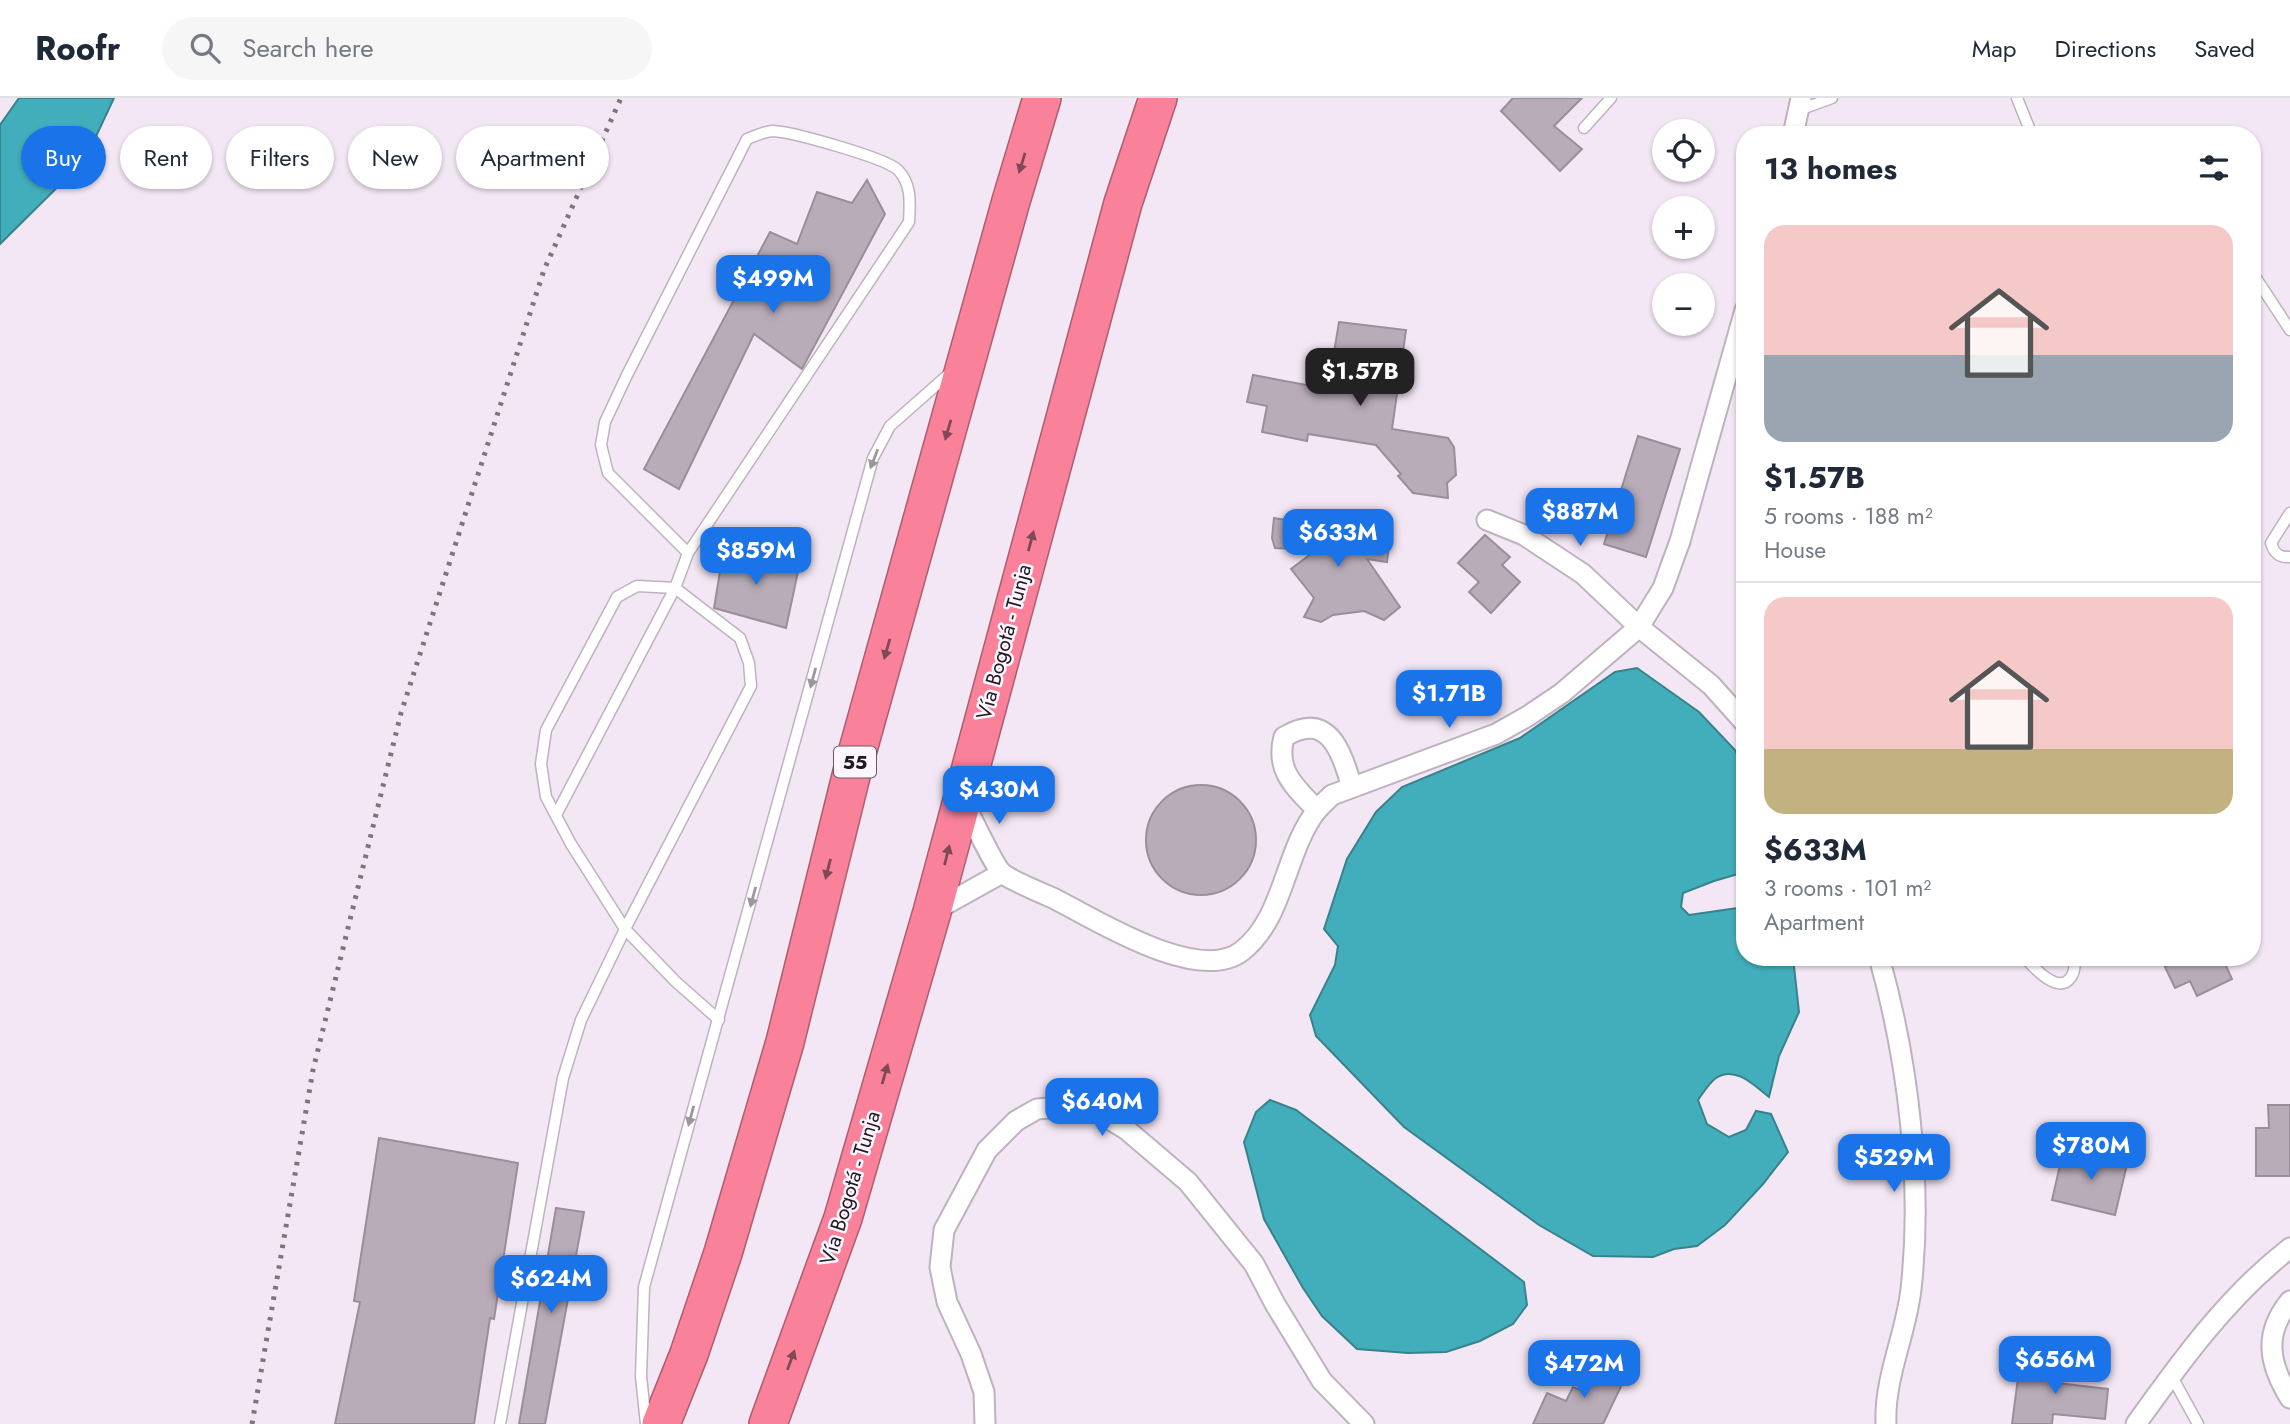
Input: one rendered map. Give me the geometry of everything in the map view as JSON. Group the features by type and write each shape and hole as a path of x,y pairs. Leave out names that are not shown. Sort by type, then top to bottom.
{"highway":[{"name":"55","path":"662,1424 723,1253 785,1042 854,764 1042,98"},
{"name":"Vía Bogotá - Tunja","path":"771,1423 843,1218 932,912 1123,203 1158,98"}],"street":[{"path":"1795,126 1800,104"},
{"path":"961,799 1002,873 1158,951 1195,959 1217,960 1240,953 1258,936 1305,830 1317,810 1332,796 1507,728 1562,693 1639,627 1663,588 1680,541 1736,342"},
{"path":"1488,520 1524,535 1583,574 1639,627 1710,685 1736,713"},
{"path":"1317,810 1282,768 1280,752 1284,737 1298,729 1315,727 1327,734 1339,749 1352,787"},
{"path":"932,912 1002,873"},
{"path":"1882,966 1891,1000 1904,1080 1913,1168 1916,1250 1910,1296 1885,1403 1885,1424"},
{"path":"985,1424 984,1392 971,1354 947,1301 940,1267 944,1230 987,1150 1016,1121 1037,1109 1072,1106 1099,1113 1127,1130 1188,1182 1254,1264 1322,1381 1364,1424"},
{"path":"2136,1424 2171,1374 2220,1314 2255,1278 2290,1248"},
{"path":"2290,1301 2276,1319 2271,1342 2277,1378 2290,1398"}],"lane":[{"path":"1584,128 1611,98"},
{"path":"1800,104 1832,98"},
{"path":"2017,98 2028,126"},
{"path":"556,815 675,588 688,553 908,222 910,201 907,184 897,168 853,151 794,134 771,131 747,139 627,375 605,422 601,445 608,473 688,553"},
{"path":"2261,286 2290,330"},
{"path":"646,1424 641,1376 644,1287 873,458 890,426 969,356"},
{"path":"2290,513 2271,543 2274,551 2283,558 2290,557"},
{"path":"500,1424 564,1078 581,1020 625,929 751,686 749,663 740,638 675,588 637,586 617,597 546,730 541,764 546,797 625,929 675,981 719,1020"},
{"path":"2034,966 2050,981 2059,983 2069,981 2076,966"},
{"path":"2171,1374 2198,1424"}],"water":[{"path":"19,98 114,98 101,126 21,126 21,189 56,189 0,244 0,125"},
{"path":"1637,668 1699,712 1735,750 1736,875 1683,893 1681,907 1689,915 1736,908 1736,966 1794,966 1799,1012 1779,1056 1769,1097 1744,1078 1730,1074 1716,1078 1698,1100 1707,1124 1729,1137 1746,1130 1756,1111 1771,1114 1788,1152 1725,1225 1697,1246 1674,1249 1653,1257 1593,1256 1539,1225 1404,1127 1316,1036 1310,1015 1335,965 1338,946 1324,929 1347,859 1376,812 1402,787 1520,738 1615,672"},
{"path":"1270,1100 1296,1110 1524,1282 1527,1305 1513,1324 1480,1341 1446,1352 1408,1353 1357,1349 1322,1316 1264,1219 1244,1142 1256,1112"}],"building":[{"path":"1513,98 1582,98 1554,126 1582,149 1560,171 1501,111"},
{"path":"867,180 885,214 802,369 754,334 679,489 644,469 770,232 797,244 817,192 852,203"},
{"path":"1339,322 1406,330 1392,429 1448,438 1454,447 1456,475 1447,483 1448,498 1413,493 1376,445 1308,434 1307,441 1262,432 1267,406 1247,402 1253,375 1328,389"},
{"path":"1638,436 1680,449 1646,557 1604,544"},
{"path":"1274,518 1390,537 1387,562 1367,559 1400,607 1384,620 1364,611 1333,615 1321,622 1304,617 1314,598 1291,569 1316,550 1275,548 1272,538"},
{"path":"1485,535 1510,557 1502,565 1520,582 1491,613 1469,592 1479,582 1458,563"},
{"path":"724,547 799,567 786,628 714,608"},
{"path":"1201,785 1222,789 1240,801 1252,819 1256,840 1252,861 1240,879 1222,891 1201,895 1180,891 1162,879 1150,861 1146,840 1150,819 1162,801 1180,789"},
{"path":"2226,966 2232,979 2197,996 2190,981 2175,988 2165,967"},
{"path":"2268,1105 2290,1105 2290,1176 2256,1176 2256,1128 2269,1128"},
{"path":"379,1138 518,1163 494,1319 490,1318 474,1424 335,1424 360,1302 354,1301"},
{"path":"2109,1151 2129,1156 2115,1215 2052,1200 2063,1152 2106,1162"},
{"path":"556,1208 584,1212 545,1424 519,1424"},
{"path":"2042,1347 2061,1349 2057,1383 2108,1389 2105,1419 2053,1414 2052,1424 2012,1424 2018,1378 2038,1381"},
{"path":"1594,1361 1626,1376 1603,1424 1533,1424 1547,1393 1566,1401 1573,1387 1580,1390"}],"railway":[{"path":"252,1424 313,1070 401,713 544,270 621,98"}]}
